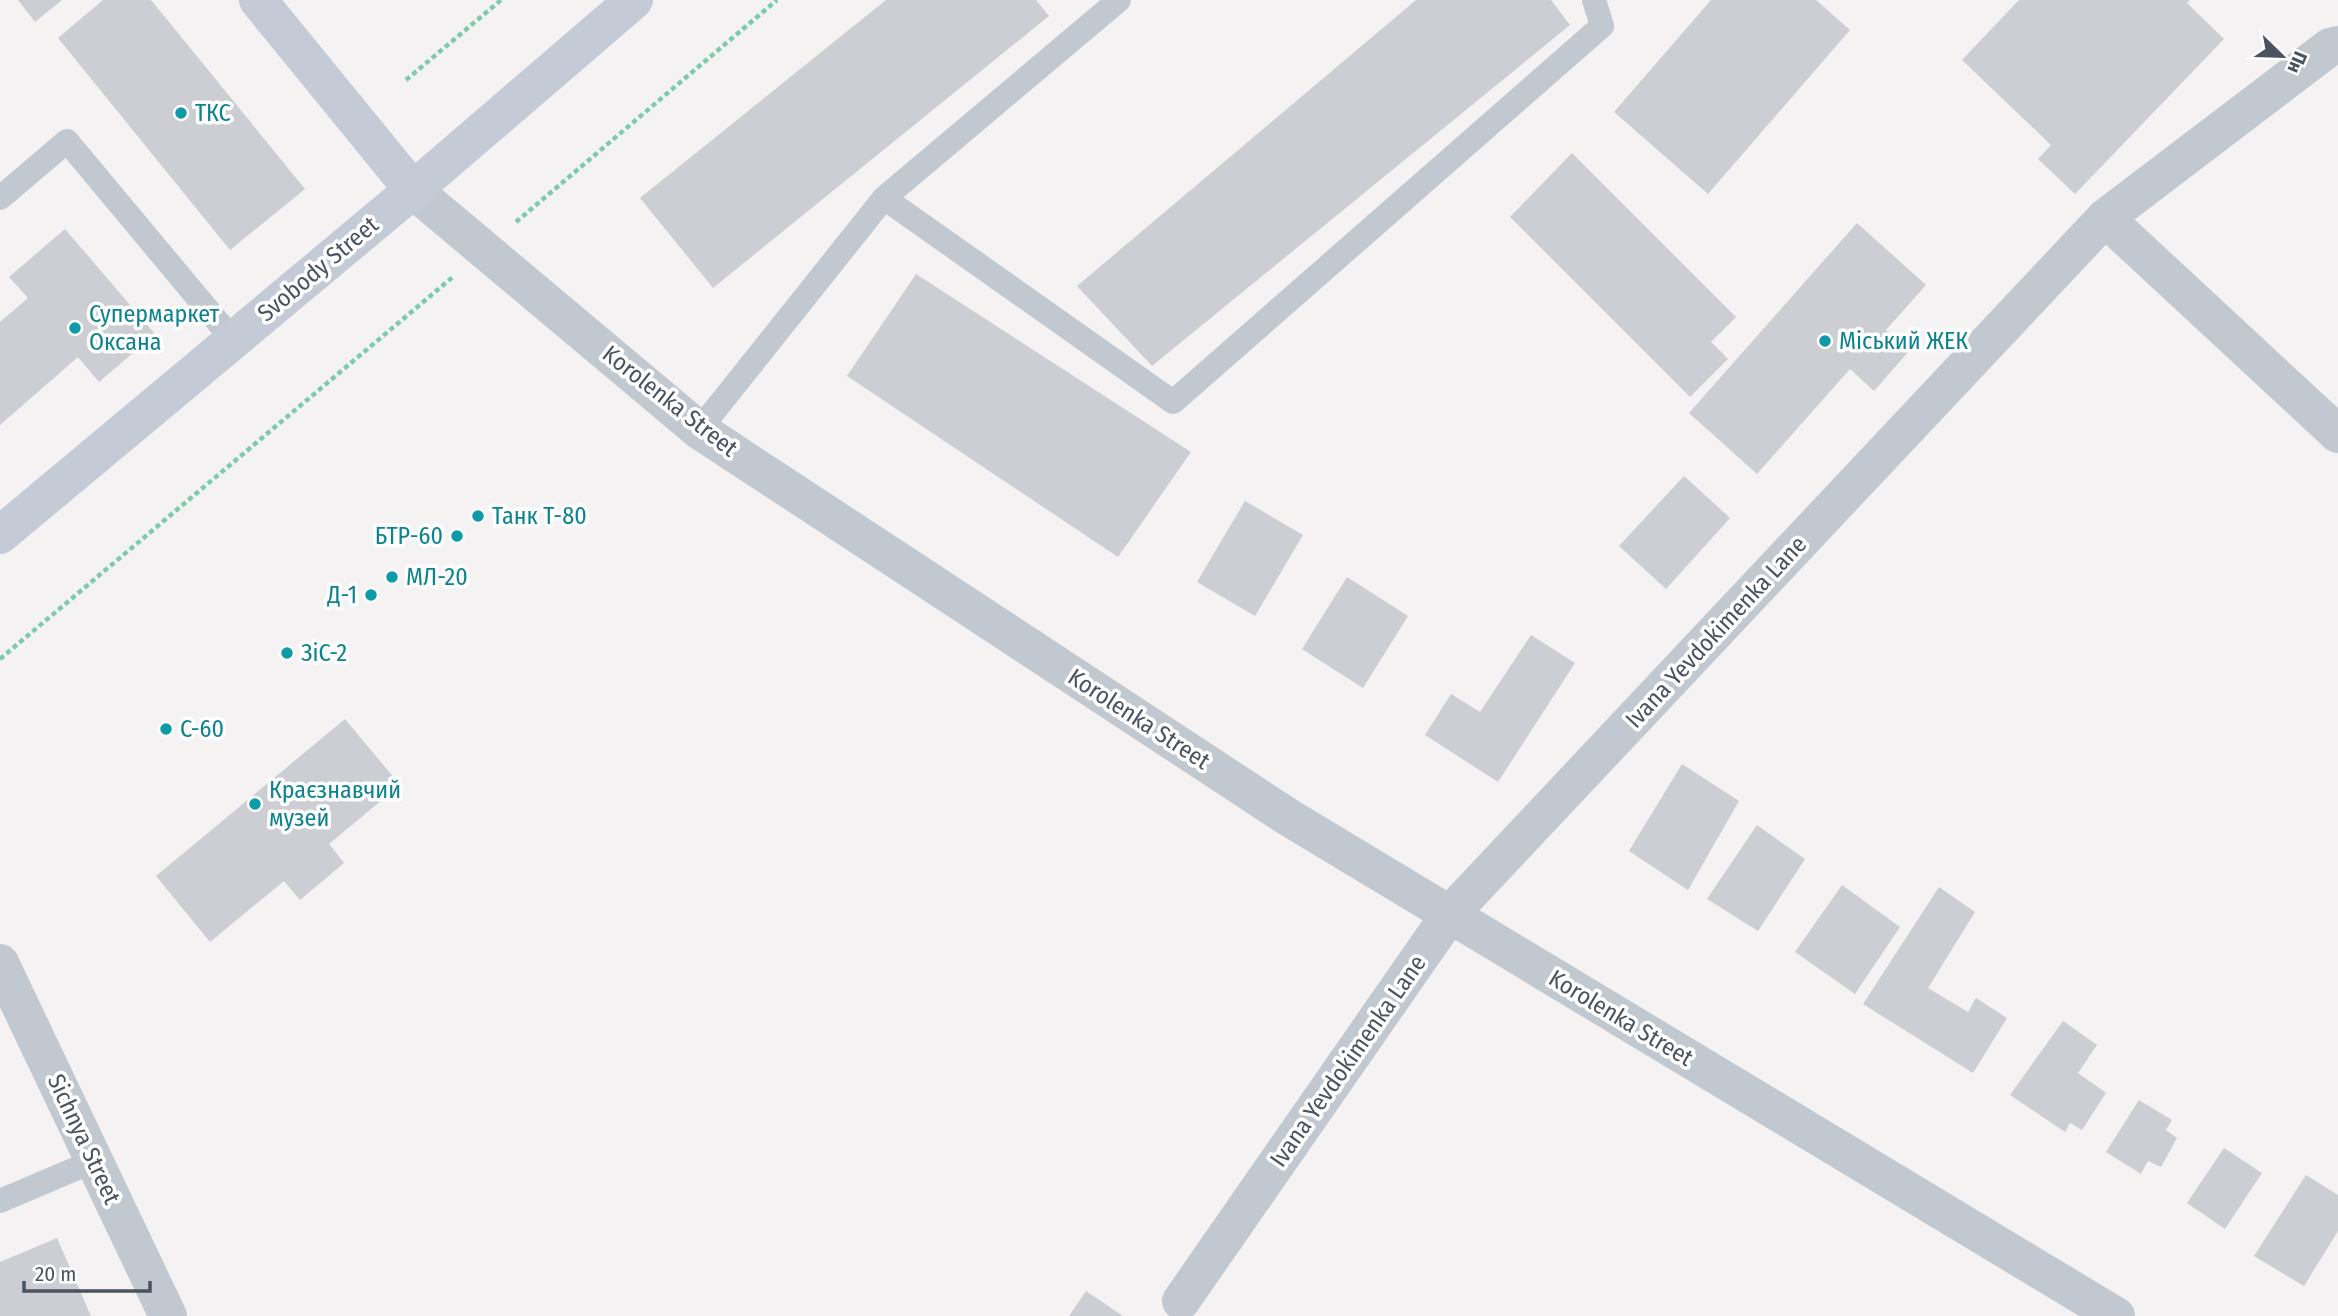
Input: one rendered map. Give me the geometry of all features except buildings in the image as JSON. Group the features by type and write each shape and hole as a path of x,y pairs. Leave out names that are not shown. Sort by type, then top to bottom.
{"main road":[{"name":"Korolenka Street","path":"258,0 413,190"},
{"name":"Svobody Street","path":"0,536 413,190 634,0"}],"street":[{"name":"Ivana Yevdokimenka Lane","path":"1181,1301 1450,914 2105,218 2330,47 2338,45"},
{"name":"Korolenka Street","path":"413,190 699,430 1288,817 2116,1316"},
{"path":"2105,218 2338,434"},
{"name":"Sichnya Street","path":"0,963 168,1316"}],"lane":[{"path":"699,430 884,198 1119,0"},
{"path":"884,198 1173,402 1602,26 1594,0"},
{"path":"0,198 67,141 233,340"},
{"path":"0,1202 94,1161"}],"path":[{"path":"406,80 501,0"},
{"path":"0,659 776,0"}],"place":[{"name":"ТКС","path":"181,113"},
{"name":"Супермаркет Оксана","path":"75,328"},
{"name":"Міський ЖЕК","path":"1825,341"},
{"name":"Танк Т-80","path":"478,516"},
{"name":"БТР-60","path":"457,536"},
{"name":"МЛ-20","path":"392,577"},
{"name":"Д-1","path":"371,595"},
{"name":"ЗіС-2","path":"287,653"},
{"name":"С-60","path":"166,729"},
{"name":"Краєзнавчий музей","path":"255,804"}]}
